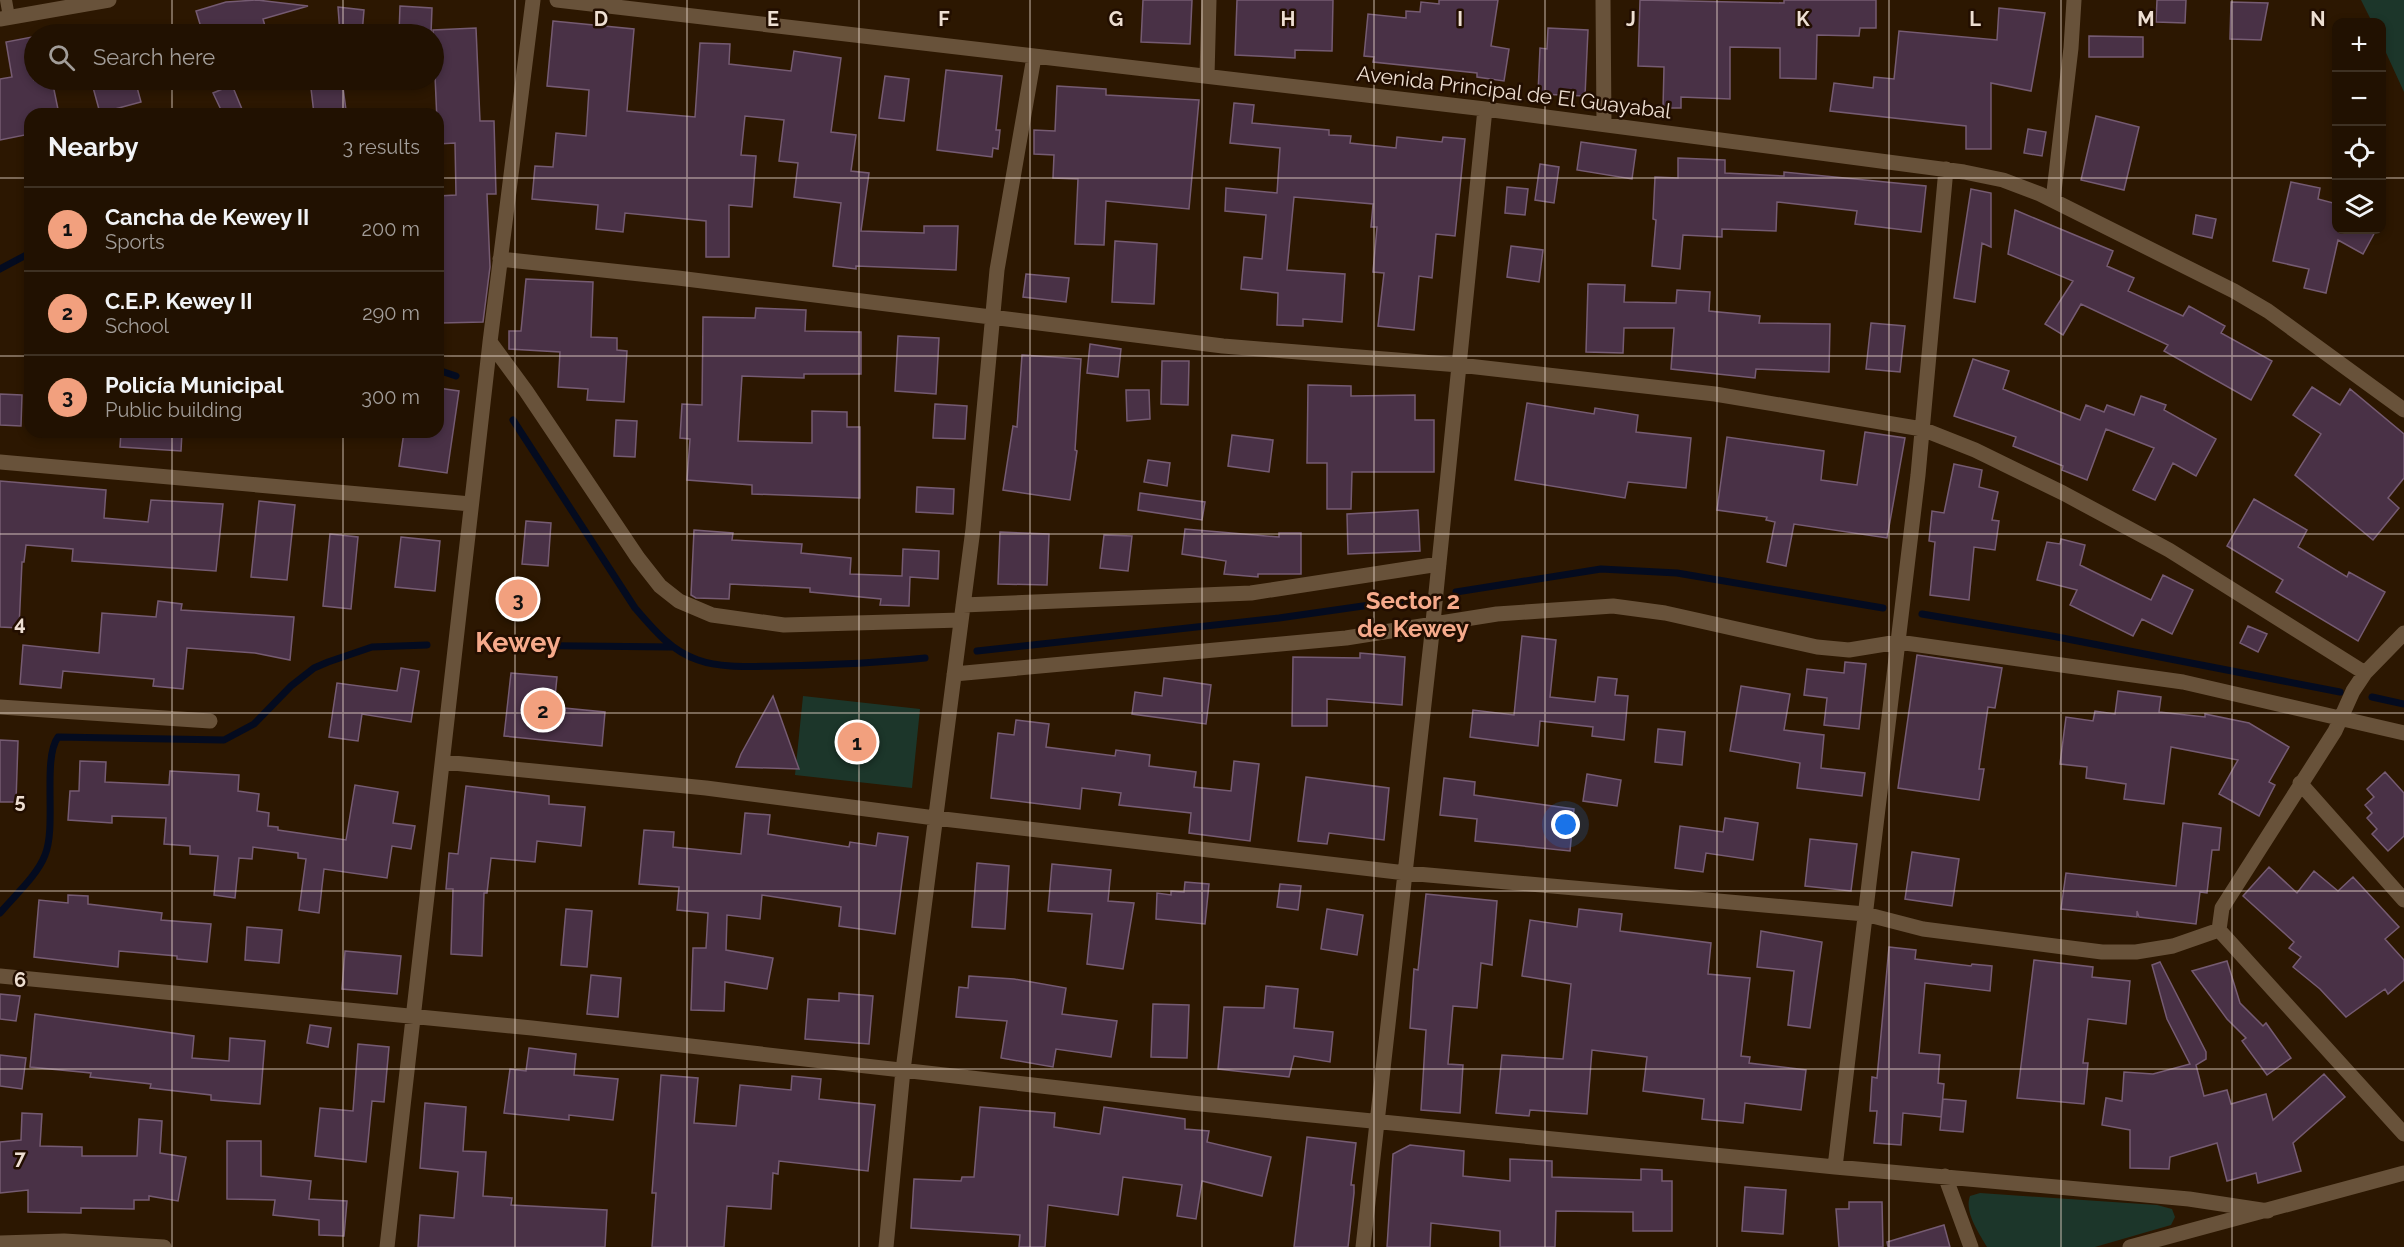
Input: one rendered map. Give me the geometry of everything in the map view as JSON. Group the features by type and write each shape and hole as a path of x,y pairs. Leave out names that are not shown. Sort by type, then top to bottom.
{"street":[{"path":"5,18 109,0"},
{"path":"387,1247 411,1016 443,762 489,342 533,0"},
{"name":"Avenida Principal de El Guayabal","path":"557,0 1485,109 1946,169 2003,180 2053,200 2234,291 2277,318 2404,410"},
{"path":"1207,76 1209,0"},
{"path":"1603,0 1604,124"},
{"path":"2053,200 2071,48 2074,0"},
{"path":"886,1247 903,1070 962,613 1008,195 1034,57"},
{"path":"1363,1247 1406,873 1485,109"},
{"path":"1835,1167 1922,429 1946,169"},
{"path":"500,259 1223,346 1459,365 1715,394 1922,429 2004,464 2169,550 2365,673"},
{"path":"489,342 563,444 638,558 660,586 679,601 712,615 783,625 1251,593 1439,564"},
{"path":"0,462 471,504"},
{"path":"954,674 1346,639 1432,627 1497,614 1613,606 1665,613 1817,647 1849,650 1898,642 2183,682 2404,733"},
{"path":"2404,633 2365,673 2335,731 2222,908 2219,930 2404,1134"},
{"path":"0,707 210,721"},
{"path":"443,762 706,788 935,818 1406,873 1865,914 1923,929 2102,952 2136,952 2173,946 2219,930"},
{"path":"2300,783 2404,900"},
{"path":"0,976 411,1016 1378,1122 1835,1167 2189,1198 2268,1211"},
{"path":"2130,1247 2404,1173"},
{"path":"1945,1176 1971,1247"},
{"path":"0,1243 64,1241 164,1247"}],"lane":[{"path":"5,18 6,0"}],"green space":[{"path":"2361,0 2404,0 2404,92 2386,53 2386,18 2370,18"},
{"path":"803,696 920,709 912,788 795,775"},
{"path":"1980,1193 2157,1205 2172,1209 2175,1217 2171,1225 2095,1247 1987,1247 1973,1222 1969,1209 1970,1196"}],"building":[{"path":"257,0 308,6 263,19 264,24 200,24 196,11 226,2"},
{"path":"1143,0 1192,0 1190,44 1141,42"},
{"path":"1237,0 1333,0 1332,51 1295,50 1295,58 1235,55"},
{"path":"1439,0 1498,0 1491,46 1509,49 1504,81 1477,77 1477,73 1373,62 1374,57 1364,56 1368,14 1406,18 1406,11 1420,12 1421,2 1439,4"},
{"path":"1640,0 1784,3 1784,0 1876,0 1876,28 1860,28 1859,36 1817,35 1816,79 1780,78 1780,48 1730,47 1730,99 1681,97 1681,108 1663,108 1664,67 1638,66"},
{"path":"2157,0 2186,0 2185,23 2156,22"},
{"path":"2231,2 2268,3 2261,40 2230,39"},
{"path":"400,6 432,8 431,24 399,24"},
{"path":"338,7 364,10 363,24 339,24"},
{"path":"1999,8 2045,13 2031,91 1991,83 1991,149 1966,149 1966,126 1830,111 1834,83 1873,88 1874,77 1894,79 1899,31 1997,40"},
{"path":"553,21 634,29 627,111 695,117 700,43 730,44 729,64 791,71 794,51 841,58 831,132 856,135 851,171 869,173 861,231 924,233 924,226 958,226 956,270 856,266 856,269 833,266 841,203 794,197 798,163 779,161 784,120 745,116 741,155 756,156 752,207 729,205 729,257 706,257 706,221 625,213 623,232 596,229 598,205 532,199 535,166 553,167 556,133 586,136 589,90 547,86"},
{"path":"476,28 480,121 494,121 496,194 487,194 490,267 483,322 444,323 444,196 456,195 455,143 444,144 444,108 436,108 436,90 444,90 444,29"},
{"path":"1548,28 1588,30 1585,96 1538,94 1540,48 1547,49"},
{"path":"2089,36 2143,37 2143,57 2089,57"},
{"path":"24,39 24,90 54,90 58,108 24,108 24,135 0,140 0,79 12,77 6,42"},
{"path":"946,70 1002,76 996,130 1000,130 998,149 993,148 992,157 937,150"},
{"path":"885,76 909,79 904,121 879,118"},
{"path":"1057,86 1106,89 1106,95 1199,100 1189,209 1106,201 1104,245 1075,244 1078,179 1053,178 1054,155 1034,154 1034,130 1055,131"},
{"path":"94,90 138,90 141,102 119,108 99,108"},
{"path":"220,90 234,90 242,108 220,108 213,93"},
{"path":"311,90 343,90 346,108 313,108"},
{"path":"1234,103 1254,105 1252,123 1329,130 1329,135 1351,136 1350,143 1396,148 1397,137 1442,142 1443,137 1465,139 1455,236 1436,234 1432,278 1419,276 1414,330 1378,326 1384,273 1373,272 1377,227 1371,227 1373,204 1294,197 1287,270 1345,274 1342,322 1303,319 1303,326 1277,325 1278,293 1241,289 1244,257 1262,259 1266,215 1225,211 1226,188 1277,193 1280,148 1230,143"},
{"path":"2096,116 2139,127 2124,190 2081,180"},
{"path":"2028,129 2046,132 2042,156 2024,153"},
{"path":"1581,142 1636,150 1632,179 1577,170"},
{"path":"1678,158 1725,160 1725,173 1784,176 1784,172 1926,186 1921,232 1855,224 1857,211 1777,202 1776,231 1722,229 1722,237 1683,235 1680,269 1652,266 1656,220 1653,219 1655,177 1678,178"},
{"path":"1540,164 1559,167 1554,203 1535,200"},
{"path":"2291,182 2320,188 2318,199 2332,203 2332,234 2374,234 2363,254 2338,240 2326,293 2304,288 2309,269 2273,261"},
{"path":"1507,187 1528,189 1525,215 1505,213"},
{"path":"1971,189 1991,193 1991,247 1982,243 1975,302 1954,298"},
{"path":"2015,210 2113,251 2107,266 2134,278 2128,291 2183,316 2189,306 2225,326 2221,333 2272,361 2251,400 2164,351 2168,345 2081,304 2063,335 2045,324 2073,281 2008,254"},
{"path":"2196,215 2216,219 2212,238 2193,234"},
{"path":"1115,241 1157,244 1154,304 1112,302"},
{"path":"1511,246 1543,250 1539,282 1507,277"},
{"path":"1026,274 1069,278 1066,302 1023,297"},
{"path":"526,279 593,282 591,337 617,338 617,350 627,351 624,402 587,400 588,389 558,387 560,352 509,349 509,331 521,331"},
{"path":"1588,284 1625,285 1624,302 1676,303 1677,290 1710,292 1709,311 1760,316 1759,323 1830,324 1829,372 1756,369 1755,378 1671,369 1674,328 1624,328 1623,353 1586,352"},
{"path":"756,308 806,310 805,331 861,332 861,374 804,374 804,378 742,376 738,441 812,443 812,411 847,412 847,427 860,427 860,498 752,494 752,485 687,480 690,439 680,438 682,404 702,405 703,317 755,318"},
{"path":"1871,323 1905,326 1900,372 1866,369"},
{"path":"898,336 939,338 936,394 895,391"},
{"path":"1090,344 1121,349 1118,377 1087,373"},
{"path":"1022,355 1081,359 1075,450 1077,451 1070,500 1003,490 1013,426 1017,427"},
{"path":"1973,359 2009,371 2003,389 2080,420 2086,405 2104,412 2107,405 2134,415 2141,396 2166,405 2164,410 2216,439 2196,476 2173,463 2155,500 2133,490 2154,448 2106,429 2087,480 2062,470 2063,466 2013,446 2016,437 1954,416"},
{"path":"1162,361 1189,361 1188,405 1161,404"},
{"path":"1308,385 1351,386 1351,396 1415,395 1415,420 1434,420 1434,472 1352,472 1351,509 1327,509 1327,463 1307,463"},
{"path":"2312,387 2340,405 2350,389 2404,434 2404,478 2388,498 2399,508 2373,540 2295,475 2321,434 2293,415"},
{"path":"444,389 459,391 447,473 399,466 403,438 444,438"},
{"path":"1126,390 1149,390 1150,419 1127,421"},
{"path":"0,394 22,395 21,426 0,425"},
{"path":"1527,403 1594,414 1595,408 1638,415 1636,432 1691,438 1686,488 1628,482 1625,498 1515,480"},
{"path":"935,404 967,406 965,439 933,438"},
{"path":"616,420 637,421 635,457 614,456"},
{"path":"1865,432 1905,438 1887,538 1794,524 1786,566 1767,562 1775,522 1766,520 1767,517 1717,510 1727,437 1824,451 1821,480 1857,485"},
{"path":"1232,435 1273,440 1269,472 1228,466"},
{"path":"121,438 182,438 181,451 120,447"},
{"path":"1148,460 1170,463 1167,486 1144,482"},
{"path":"1954,464 1982,470 1979,487 1998,492 1992,520 1999,521 1995,550 1974,547 1969,600 1930,595 1935,542 1929,541 1932,511 1944,513"},
{"path":"0,481 106,490 104,518 148,522 151,500 223,504 216,571 72,561 73,549 26,545 24,562 22,562 19,628 0,627"},
{"path":"917,487 954,489 953,514 916,512"},
{"path":"1140,493 1205,502 1202,520 1138,510"},
{"path":"2254,499 2307,530 2298,547 2347,577 2349,572 2385,592 2358,641 2276,592 2283,580 2227,546"},
{"path":"259,501 295,505 287,580 251,577"},
{"path":"1418,510 1420,551 1348,554 1347,514"},
{"path":"526,521 551,523 548,566 522,564"},
{"path":"1185,529 1279,537 1279,533 1301,533 1301,574 1258,574 1258,577 1224,574 1226,561 1182,554"},
{"path":"694,530 733,533 732,540 802,544 801,553 851,558 850,574 902,576 903,549 939,551 938,579 910,577 909,606 880,605 881,599 810,592 810,588 730,584 729,599 696,598 691,595"},
{"path":"1000,532 1049,534 1047,585 998,584"},
{"path":"330,534 358,537 351,609 323,606"},
{"path":"1104,535 1132,536 1128,571 1100,568"},
{"path":"401,537 440,541 435,591 395,587"},
{"path":"2061,539 2085,545 2080,565 2151,600 2163,575 2193,590 2172,634 2142,619 2133,636 2070,605 2077,590 2037,580 2047,542 2060,544"},
{"path":"505,586 534,589 532,611 503,608"},
{"path":"158,601 182,604 181,610 294,617 290,660 255,653 187,648 183,689 153,686 154,679 63,671 61,688 20,684 23,645 99,653 102,613 156,617"},
{"path":"2248,626 2267,634 2258,652 2240,643"},
{"path":"1522,636 1556,640 1550,697 1595,702 1598,677 1617,679 1615,695 1628,696 1624,740 1592,736 1593,727 1540,721 1538,746 1470,737 1473,710 1514,715"},
{"path":"1360,653 1405,657 1402,705 1327,699 1327,726 1292,726 1293,657 1360,658"},
{"path":"1917,655 2002,668 1995,708 1988,707 1979,769 1984,769 1979,800 1898,788"},
{"path":"1845,662 1866,664 1859,729 1824,725 1827,698 1804,695 1807,669 1844,673"},
{"path":"401,668 419,671 411,722 362,714 358,741 329,737 337,683 397,691"},
{"path":"511,673 557,677 554,707 605,712 602,746 504,736"},
{"path":"1164,678 1211,685 1206,724 1132,714 1135,692 1162,696"},
{"path":"1741,686 1790,694 1784,730 1824,735 1821,768 1865,773 1862,796 1797,788 1800,763 1730,751"},
{"path":"2118,691 2161,697 2159,712 2205,717 2205,714 2249,723 2289,747 2269,782 2275,785 2259,816 2219,794 2238,760 2171,747 2164,804 2124,799 2126,784 2086,778 2087,767 2060,764 2066,717 2093,721 2095,711 2115,714"},
{"path":"773,696 799,769 736,767 741,754"},
{"path":"1016,720 1049,724 1046,747 1115,756 1116,750 1150,755 1149,766 1196,772 1194,787 1231,791 1234,761 1259,764 1250,841 1189,833 1191,813 1119,805 1121,793 1082,788 1080,809 991,798 998,733 1014,735"},
{"path":"1658,729 1685,732 1682,765 1655,762"},
{"path":"0,740 18,741 16,802 0,802"},
{"path":"80,761 106,762 105,782 169,785 170,771 239,775 238,791 259,794 257,811 269,813 268,826 278,827 278,830 346,840 355,785 398,792 393,823 415,826 411,849 392,846 387,878 324,869 319,913 299,910 306,859 298,858 298,853 253,847 252,859 239,858 235,898 214,895 218,856 190,854 190,846 164,844 166,818 112,816 112,823 68,820 70,791 79,791"},
{"path":"2385,772 2404,793 2404,836 2388,851 2372,834 2377,829 2367,818 2372,813 2365,805 2374,797 2367,789"},
{"path":"1587,774 1621,780 1617,806 1583,801"},
{"path":"1306,777 1389,788 1384,840 1329,833 1327,844 1298,841"},
{"path":"1444,778 1475,782 1474,795 1574,809 1570,851 1475,841 1477,819 1440,815"},
{"path":"466,786 549,796 549,804 585,807 581,846 537,841 535,862 491,858 487,893 484,893 482,956 451,954 453,889 446,889 449,853 458,854"},
{"path":"745,813 770,815 768,834 849,847 850,842 876,846 878,833 908,837 895,934 839,926 841,907 762,895 760,919 727,915 726,950 773,958 767,989 725,982 724,1011 691,1010 693,948 706,948 708,913 677,910 679,887 639,884 644,830 674,832 673,847 741,854"},
{"path":"1725,818 1758,823 1753,860 1706,853 1703,872 1675,868 1680,826 1723,832"},
{"path":"2183,823 2221,828 2219,850 2212,850 2207,893 2200,892 2196,924 2139,917 2137,911 2137,917 2061,909 2066,873 2176,886"},
{"path":"1810,839 1857,844 1851,891 1805,886"},
{"path":"1912,852 1959,859 1952,906 1905,899"},
{"path":"977,863 1009,866 1005,929 972,927"},
{"path":"1052,864 1111,870 1108,901 1134,903 1123,969 1087,964 1092,914 1048,911"},
{"path":"2269,867 2297,893 2314,871 2338,891 2353,877 2399,927 2385,939 2404,960 2404,980 2388,994 2385,989 2346,1017 2320,989 2293,967 2301,957 2289,948 2294,942 2243,896"},
{"path":"1185,882 1209,884 1205,924 1156,919 1157,893 1171,895 1171,891 1184,892"},
{"path":"1280,884 1301,886 1298,910 1277,907"},
{"path":"1426,894 1497,901 1492,965 1481,963 1477,1008 1453,1006 1448,1064 1463,1065 1460,1113 1421,1110 1426,1030 1410,1028 1414,969 1418,970"},
{"path":"68,895 88,896 88,904 162,913 161,920 211,924 207,962 177,959 177,956 119,951 118,967 34,957 39,900 68,903"},
{"path":"566,909 592,911 587,967 561,965"},
{"path":"1327,909 1363,915 1357,955 1321,949"},
{"path":"1579,909 1622,914 1620,931 1711,943 1708,974 1750,978 1741,1056 1750,1057 1749,1063 1806,1070 1801,1110 1745,1103 1743,1123 1702,1119 1704,1099 1643,1091 1647,1057 1592,1050 1587,1114 1530,1110 1529,1116 1496,1113 1502,1055 1563,1059 1571,984 1522,976 1530,920 1577,927"},
{"path":"247,927 282,930 279,963 245,960"},
{"path":"1761,931 1822,942 1810,1028 1788,1025 1794,971 1757,967"},
{"path":"1889,947 1916,950 1915,959 1971,966 1972,964 1992,966 1990,991 1925,983 1919,1053 1940,1055 1938,1083 1944,1084 1941,1117 1903,1113 1901,1145 1874,1143 1877,1111 1870,1111 1872,1077 1877,1078"},
{"path":"345,951 401,956 397,994 342,989"},
{"path":"2034,960 2093,967 2092,977 2130,981 2126,1024 2088,1019 2083,1063 2088,1063 2084,1104 2017,1098"},
{"path":"2227,961 2240,1003 2263,1026 2266,1023 2291,1058 2267,1075 2242,1041 2246,1038 2227,1019 2192,971"},
{"path":"2160,962 2206,1052 2206,1059 2196,1065 2204,1096 2227,1090 2231,1104 2266,1094 2273,1120 2324,1074 2345,1097 2293,1143 2301,1171 2258,1183 2256,1173 2227,1181 2217,1143 2170,1157 2169,1169 2130,1168 2130,1130 2102,1125 2106,1098 2122,1101 2124,1072 2153,1074 2190,1064 2167,1019 2152,965"},
{"path":"591,975 621,978 618,1017 587,1014"},
{"path":"969,976 1014,979 1066,988 1062,1014 1117,1021 1111,1057 1056,1049 1053,1067 1001,1058 1007,1021 956,1017 959,987 968,988"},
{"path":"1266,986 1298,989 1294,1028 1333,1032 1330,1062 1294,1056 1289,1077 1218,1069 1224,1007 1264,1008"},
{"path":"839,993 873,996 869,1044 805,1039 808,999 839,1001"},
{"path":"0,994 20,996 16,1021 0,1019"},
{"path":"1153,1004 1189,1005 1187,1058 1151,1057"},
{"path":"35,1014 194,1036 192,1058 229,1061 230,1038 265,1041 260,1104 211,1100 211,1095 150,1088 151,1084 90,1077 91,1073 30,1067"},
{"path":"310,1025 331,1028 328,1047 307,1043"},
{"path":"358,1044 389,1047 384,1102 372,1101 366,1162 315,1156 320,1108 353,1111"},
{"path":"529,1048 576,1054 574,1075 618,1079 613,1120 569,1115 569,1120 504,1113 510,1069 526,1071"},
{"path":"0,1055 26,1058 22,1089 0,1086"},
{"path":"661,1075 698,1078 694,1123 736,1126 740,1085 791,1090 792,1076 821,1079 819,1099 875,1105 868,1171 779,1161 778,1174 773,1173 771,1209 727,1206 724,1247 652,1247 656,1193 652,1193"},
{"path":"1943,1099 1966,1101 1963,1132 1940,1130"},
{"path":"425,1103 466,1107 463,1151 486,1152 483,1196 512,1198 511,1205 607,1210 605,1247 418,1247 420,1215 454,1218 458,1172 420,1168"},
{"path":"980,1107 1055,1113 1054,1127 1100,1134 1104,1107 1185,1119 1185,1129 1209,1131 1207,1142 1271,1157 1262,1196 1202,1181 1196,1219 1177,1216 1182,1185 1123,1177 1118,1215 1048,1205 1045,1247 1019,1247 1020,1235 911,1228 914,1179 961,1181 962,1177 974,1177"},
{"path":"22,1113 42,1114 40,1146 82,1147 82,1156 137,1156 139,1119 162,1121 160,1153 186,1157 178,1201 149,1196 149,1200 134,1200 134,1209 81,1208 81,1213 28,1212 28,1190 0,1193 0,1142 21,1140"},
{"path":"1307,1137 1356,1143 1351,1185 1354,1185 1354,1193 1348,1247 1294,1247"},
{"path":"227,1141 261,1141 261,1176 311,1181 309,1199 347,1201 344,1236 319,1235 319,1220 273,1215 275,1200 227,1199"},
{"path":"1410,1145 1464,1151 1463,1176 1510,1181 1510,1159 1552,1161 1552,1177 1641,1180 1641,1169 1662,1170 1662,1181 1672,1181 1672,1231 1633,1231 1633,1212 1556,1211 1555,1247 1500,1247 1500,1231 1431,1223 1430,1247 1387,1247 1393,1154"},
{"path":"1745,1187 1786,1190 1783,1234 1742,1231"},
{"path":"1849,1202 1882,1202 1883,1247 1839,1247 1836,1209 1849,1209"},
{"path":"1944,1225 1950,1247 1888,1247 1887,1242"}],"waterway":[{"path":"0,269 24,256"},
{"path":"444,372 456,376"},
{"path":"513,420 635,608 663,638 679,651 708,663 739,666 835,664 925,658"},
{"path":"1456,592 1601,569 1677,573 1883,608"},
{"path":"977,651 1279,618 1419,598"},
{"path":"1922,614 2052,636 2340,692"},
{"path":"0,913 31,878 45,855 50,827 51,761 53,747 58,737 224,740 254,724 291,686 314,668 372,647 427,645"},
{"path":"490,645 673,647"},
{"path":"2372,697 2404,704"}],"place":[{"name":"Policía Municipal","path":"518,599"},
{"name":"C.E.P. Kewey II","path":"543,710"},
{"name":"Cancha de Kewey II","path":"857,742"}],"district":[{"name":"Sector 2 de Kewey","path":"1413,614"},
{"name":"Kewey","path":"518,642"}]}
